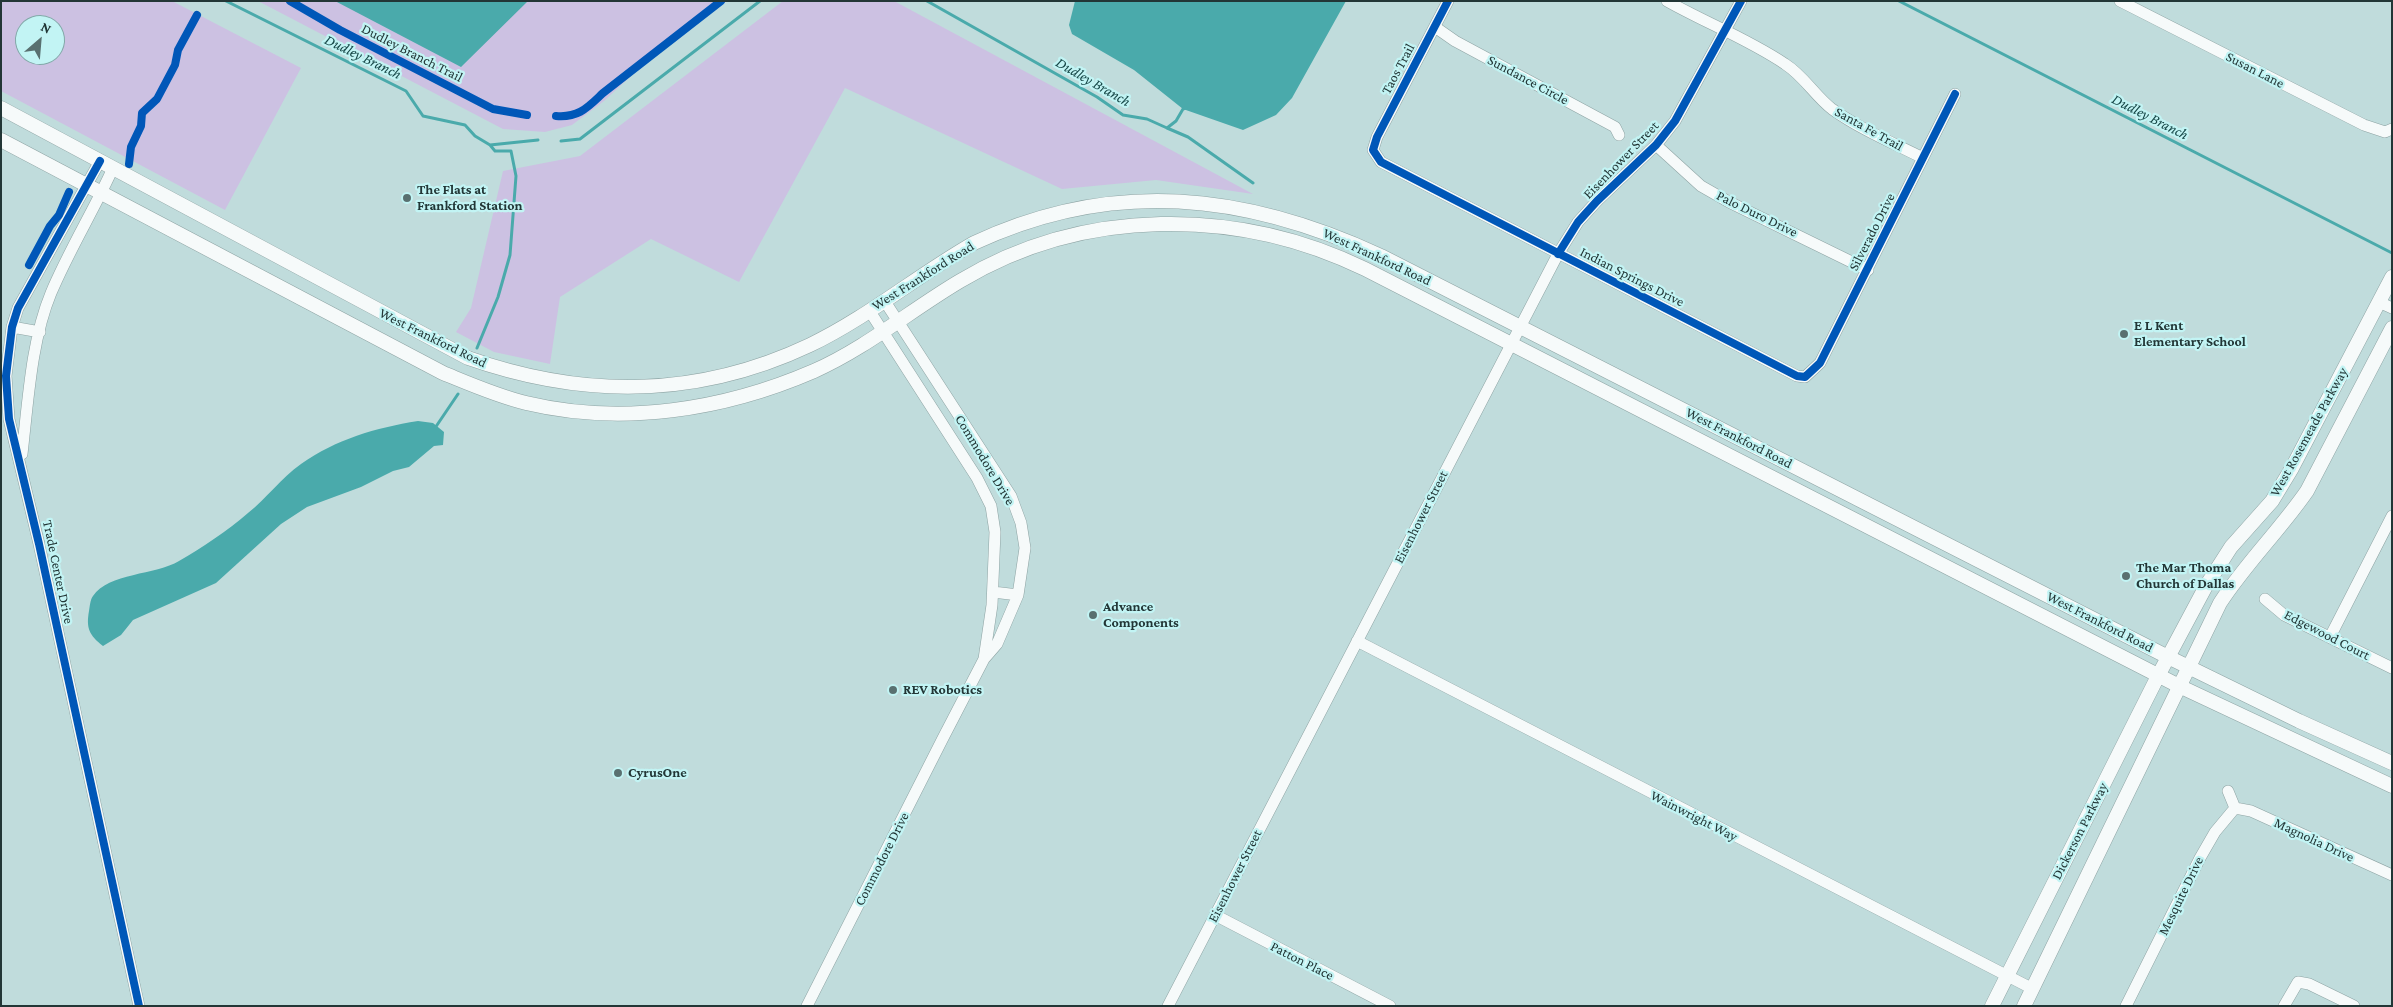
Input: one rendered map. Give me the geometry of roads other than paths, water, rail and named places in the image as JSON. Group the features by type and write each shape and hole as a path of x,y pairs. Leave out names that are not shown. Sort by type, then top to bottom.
{"main road":[{"name":"West Frankford Road","path":"1,108 468,358 510,372 555,382 606,388 632,388 694,382 759,366 811,344 869,310 940,262 994,234 1060,212 1123,201 1156,200 1207,204 1287,218 1352,242 2189,667 2299,721 2392,763"},
{"name":"West Frankford Road","path":"1,140 443,373 517,400 557,408 622,413 658,412 692,409 746,396 814,371 850,353 984,268 1052,241 1132,225 1168,223 1238,228 1298,241 1334,254 1365,269 2158,676 2392,786"},
{"name":"West Rosemeade Parkway","path":"2168,656 2225,556 2272,501 2292,468 2385,300 2392,277"},
{"name":"West Rosemeade Parkway","path":"2180,686 2216,610 2238,576 2291,514 2307,491 2392,328"},
{"name":"Dickerson Parkway","path":"1992,1006 2168,656"},
{"name":"Dickerson Parkway","path":"2024,1006 2180,686"}],"street":[{"name":"Taos Trail","path":"1374,150 1376,137 1448,1"},
{"name":"Santa Fe Trail","path":"1667,1 1726,30 1794,70 1831,108 1923,158"},
{"name":"Eisenhower Street","path":"1168,1006 1558,254 1578,222 1656,144 1675,122 1691,96 1741,1"},
{"name":"Susan Lane","path":"2120,1 2370,128 2385,132 2392,129"},
{"name":"Sundance Circle","path":"1435,27 1455,41 1615,127 1619,135"},
{"name":"Silverado Drive","path":"1805,377 1820,363 1955,94"},
{"name":"Palo Duro Drive","path":"1656,144 1701,186 1729,202 1868,270"},
{"name":"Indian Springs Drive","path":"1374,150 1381,162 1797,376 1805,377"},
{"name":"Trade Center Drive","path":"100,160 18,308 12,327 6,376 9,419 21,460 139,1006"},
{"name":"Trade Center Drive","path":"21,460 29,389 40,332 50,294 114,168"},
{"path":"32,284 50,294"},
{"name":"Commodore Drive","path":"807,1006 984,659 997,644 1018,595 1025,548 1021,523 1010,496 884,300"},
{"name":"Commodore Drive","path":"869,310 976,478 990,506 994,532 993,592 984,659"},
{"path":"12,327 40,332"},
{"path":"990,506 1010,496"},
{"path":"2330,637 2392,516"},
{"path":"993,592 1018,595"},
{"name":"Edgewood Court","path":"2266,599 2284,615 2392,668"},
{"name":"Wainwright Way","path":"1357,641 2033,989"},
{"path":"2228,790 2235,808"},
{"name":"Magnolia Drive","path":"2235,808 2251,811 2392,875"},
{"name":"Mesquite Drive","path":"2126,1006 2200,858 2226,816 2235,808"},
{"name":"Patton Place","path":"1215,915 1390,1006"},
{"path":"2284,1006 2298,982 2309,984 2354,1006"}],"water":[{"path":"335,1 528,1 461,67"},
{"path":"1075,1 1346,1 1292,98 1276,115 1243,130 1183,109 1134,70 1072,34 1069,25"},
{"path":"418,421 433,423 444,432 443,445 434,446 409,467 393,471 361,487 307,507 281,524 216,583 133,620 121,635 103,646 92,635 88,627 90,603 100,588 121,579 169,566 188,556 240,520 301,464 328,448 372,431"}],"waterway":[{"name":"Dudley Branch","path":"226,1 406,91 423,116 465,125 475,136 490,145 538,140"},
{"name":"Dudley Branch","path":"561,141 580,139 760,1"},
{"name":"Dudley Branch","path":"927,1 1097,97 1123,115 1147,119 1167,128 1176,121 1183,109 1186,108"},
{"name":"Dudley Branch","path":"1899,1 2392,253"},
{"path":"1167,128 1188,137 1253,183"},
{"path":"477,348 498,297 510,255 516,176 511,151 495,151 490,145"},
{"path":"435,428 458,394"}],"place":[{"name":"The Flats at Frankford Station","path":"407,198"},
{"name":"E L Kent Elementary School","path":"2124,334"},
{"name":"The Mar Thoma Church of Dallas","path":"2126,576"},
{"name":"Advance Components","path":"1093,615"},
{"name":"REV Robotics","path":"893,690"},
{"name":"CyrusOne","path":"618,773"}]}
